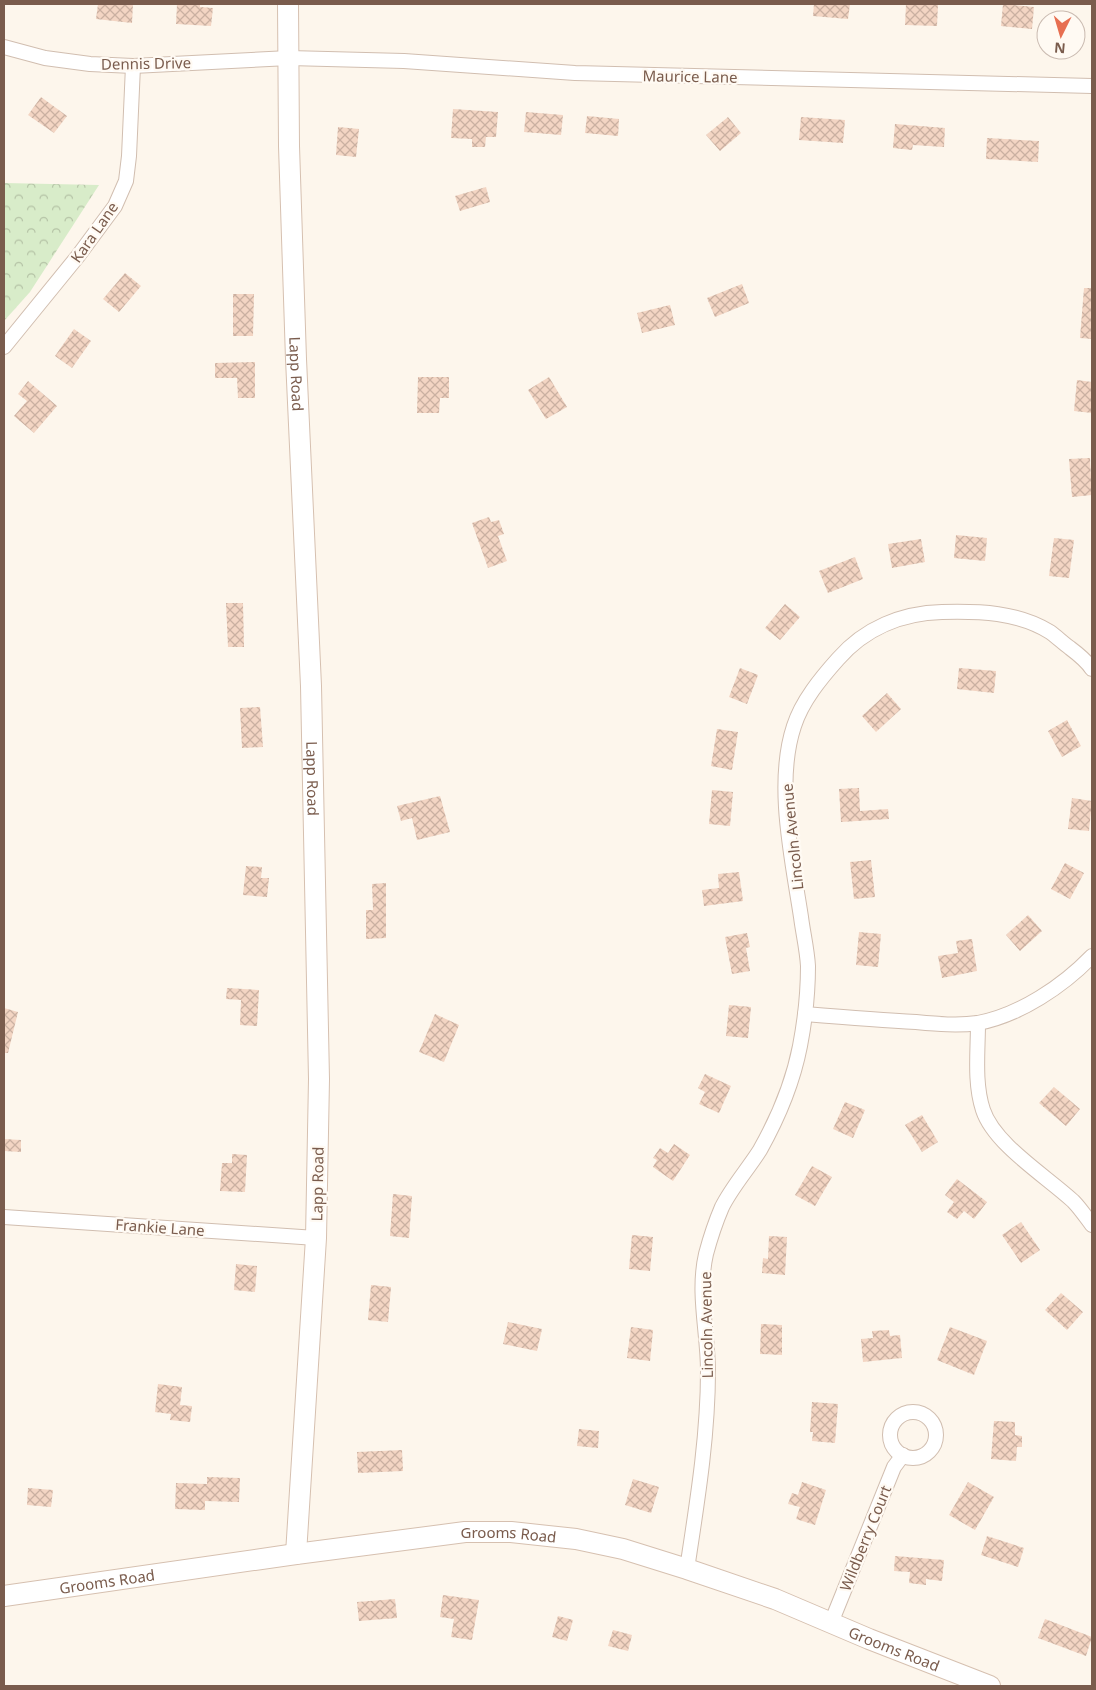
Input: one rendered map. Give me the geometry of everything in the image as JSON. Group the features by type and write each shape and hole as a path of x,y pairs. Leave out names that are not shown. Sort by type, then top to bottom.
{"street":[{"name":"Lapp Road","path":"288,4 289,146 311,716 319,1079 316,1238 296,1554"},
{"name":"Dennis Drive","path":"4,47 45,58 90,64 133,66 289,58"},
{"name":"Maurice Lane","path":"289,58 404,60 575,73 1092,86"},
{"name":"Kara Lane","path":"4,347 78,256 115,206 126,181 133,66"},
{"name":"Lincoln Avenue","path":"687,1568 700,1490 705,1430 708,1370 702,1302 706,1252 722,1206 760,1149 774,1123 788,1090 799,1051 806,1014 808,964 787,823 785,769 794,726 814,688 850,646 868,631 891,622 929,612 968,611 1006,615 1031,622 1051,633 1090,660"},
{"path":"806,1014 932,1023 978,1023 1017,1010 1048,994 1070,978 1092,956"},
{"path":"978,1023 978,1087 982,1110 990,1126 1000,1140 1074,1203 1092,1225"},
{"name":"Frankie Lane","path":"4,1217 316,1238"},
{"name":"Wildberry Court","path":"831,1623 894,1467 903,1455"},
{"name":"Grooms Road","path":"4,1596 465,1532 511,1532 576,1539 623,1549 687,1568 775,1599 990,1686"}],"green space":[{"path":"4,183 99,185 30,292 4,321"}],"building":[{"path":"98,4 133,4 132,23 96,19"},
{"path":"177,4 200,4 200,7 213,8 211,26 176,24"},
{"path":"814,4 850,4 848,19 813,16"},
{"path":"906,4 938,4 937,26 905,25"},
{"path":"1003,4 1034,7 1032,29 1001,26"},
{"path":"41,97 67,116 54,133 28,115"},
{"path":"453,109 498,112 496,137 486,137 485,147 472,147 472,139 451,138"},
{"path":"526,112 563,115 561,135 524,132"},
{"path":"587,116 619,119 618,136 585,133"},
{"path":"728,117 741,133 720,151 706,135"},
{"path":"801,117 845,120 843,143 799,140"},
{"path":"895,124 945,128 944,147 913,145 912,150 893,148"},
{"path":"338,127 359,129 356,157 336,155"},
{"path":"987,138 1039,141 1038,162 986,159"},
{"path":"486,187 490,202 460,211 455,196"},
{"path":"125,273 141,286 119,312 103,299"},
{"path":"742,284 749,303 715,317 707,298"},
{"path":"1084,288 1092,288 1092,339 1080,338"},
{"path":"233,294 254,294 253,336 233,336"},
{"path":"670,305 675,325 642,333 637,313"},
{"path":"74,329 91,341 72,368 55,356"},
{"path":"255,362 255,398 238,398 237,378 215,378 215,363"},
{"path":"418,377 449,377 449,398 440,398 439,413 417,413"},
{"path":"549,377 567,407 546,419 528,390"},
{"path":"1077,380 1092,382 1092,413 1074,411"},
{"path":"28,381 57,406 34,433 14,416 27,401 18,394"},
{"path":"1090,458 1092,495 1072,497 1069,459"},
{"path":"489,517 491,522 499,520 504,534 498,536 507,561 488,568 472,523"},
{"path":"956,535 987,538 985,561 954,558"},
{"path":"1054,538 1074,540 1069,578 1049,576"},
{"path":"921,539 925,562 892,568 888,544"},
{"path":"855,557 863,579 828,593 819,571"},
{"path":"226,603 243,603 244,647 228,647"},
{"path":"785,604 800,617 780,640 765,628"},
{"path":"740,668 758,675 747,704 729,697"},
{"path":"959,668 996,671 994,693 957,689"},
{"path":"887,693 901,709 876,732 862,716"},
{"path":"260,707 263,747 242,748 240,708"},
{"path":"1067,720 1081,746 1062,757 1048,731"},
{"path":"717,729 738,732 732,770 711,766"},
{"path":"859,788 860,811 888,809 889,819 841,822 839,789"},
{"path":"712,790 733,792 730,826 709,824"},
{"path":"440,796 450,832 417,840 412,818 401,821 397,806"},
{"path":"1072,798 1092,801 1089,831 1068,829"},
{"path":"871,860 875,897 854,899 850,862"},
{"path":"1065,863 1084,873 1070,899 1051,889"},
{"path":"246,866 262,867 261,878 269,878 267,897 243,895"},
{"path":"739,872 743,901 704,906 702,890 719,888 718,874"},
{"path":"386,883 386,938 366,939 366,910 373,910 372,884"},
{"path":"1028,915 1042,931 1020,951 1006,935"},
{"path":"859,932 881,934 878,967 856,965"},
{"path":"747,933 750,947 746,948 750,971 732,974 725,937"},
{"path":"972,939 977,971 942,978 938,956 958,953 956,941"},
{"path":"227,988 259,990 257,1026 240,1025 241,1000 226,999"},
{"path":"729,1005 751,1007 748,1038 726,1036"},
{"path":"4,1008 18,1012 8,1053 4,1053"},
{"path":"435,1014 459,1025 444,1062 419,1052"},
{"path":"705,1074 731,1086 719,1113 699,1104 705,1092 698,1088"},
{"path":"1054,1087 1080,1109 1066,1126 1039,1103"},
{"path":"845,1102 865,1110 853,1138 833,1129"},
{"path":"922,1115 938,1142 922,1152 905,1125"},
{"path":"4,1139 21,1140 21,1152 4,1151"},
{"path":"674,1144 690,1155 673,1181 653,1167 657,1160 653,1158 660,1148 668,1153"},
{"path":"232,1154 247,1155 245,1192 220,1191 222,1163 232,1163"},
{"path":"812,1166 832,1177 815,1206 795,1195"},
{"path":"957,1179 987,1202 974,1219 964,1211 957,1219 947,1212 954,1202 945,1195"},
{"path":"393,1194 412,1196 409,1238 390,1236"},
{"path":"1021,1222 1040,1250 1021,1263 1002,1235"},
{"path":"632,1235 653,1237 650,1271 629,1269"},
{"path":"769,1236 787,1237 785,1275 762,1273 763,1258 768,1259"},
{"path":"236,1264 257,1266 255,1292 234,1290"},
{"path":"371,1285 391,1287 388,1322 368,1320"},
{"path":"1061,1293 1083,1312 1067,1330 1045,1310"},
{"path":"508,1322 542,1329 537,1351 503,1344"},
{"path":"761,1324 782,1325 782,1355 760,1354"},
{"path":"631,1327 653,1330 650,1361 627,1358"},
{"path":"950,1327 987,1341 974,1375 937,1360"},
{"path":"889,1330 890,1336 900,1335 902,1358 863,1362 861,1339 873,1338 872,1331"},
{"path":"158,1384 182,1387 180,1405 192,1406 190,1422 170,1420 171,1414 155,1412"},
{"path":"812,1402 838,1404 835,1443 812,1441 813,1432 810,1432"},
{"path":"994,1421 1015,1422 1015,1435 1022,1436 1022,1447 1017,1447 1016,1461 991,1459"},
{"path":"579,1429 599,1431 598,1448 577,1446"},
{"path":"402,1450 403,1471 358,1473 357,1452"},
{"path":"207,1477 240,1478 239,1502 205,1501 205,1510 175,1509 176,1483 207,1484"},
{"path":"633,1479 659,1487 651,1513 625,1505"},
{"path":"802,1482 826,1490 815,1525 796,1519 800,1507 788,1504 792,1493 798,1495"},
{"path":"968,1482 994,1497 975,1530 949,1515"},
{"path":"28,1488 53,1490 51,1507 27,1505"},
{"path":"987,1536 1024,1548 1018,1567 981,1555"},
{"path":"895,1556 944,1560 942,1581 926,1579 926,1585 909,1583 910,1572 894,1571"},
{"path":"443,1595 479,1600 472,1640 451,1637 454,1619 440,1617"},
{"path":"395,1599 397,1618 359,1621 357,1602"},
{"path":"558,1616 573,1620 567,1641 552,1637"},
{"path":"1045,1619 1092,1637 1086,1656 1038,1638"},
{"path":"613,1630 632,1635 628,1651 608,1646"}]}
